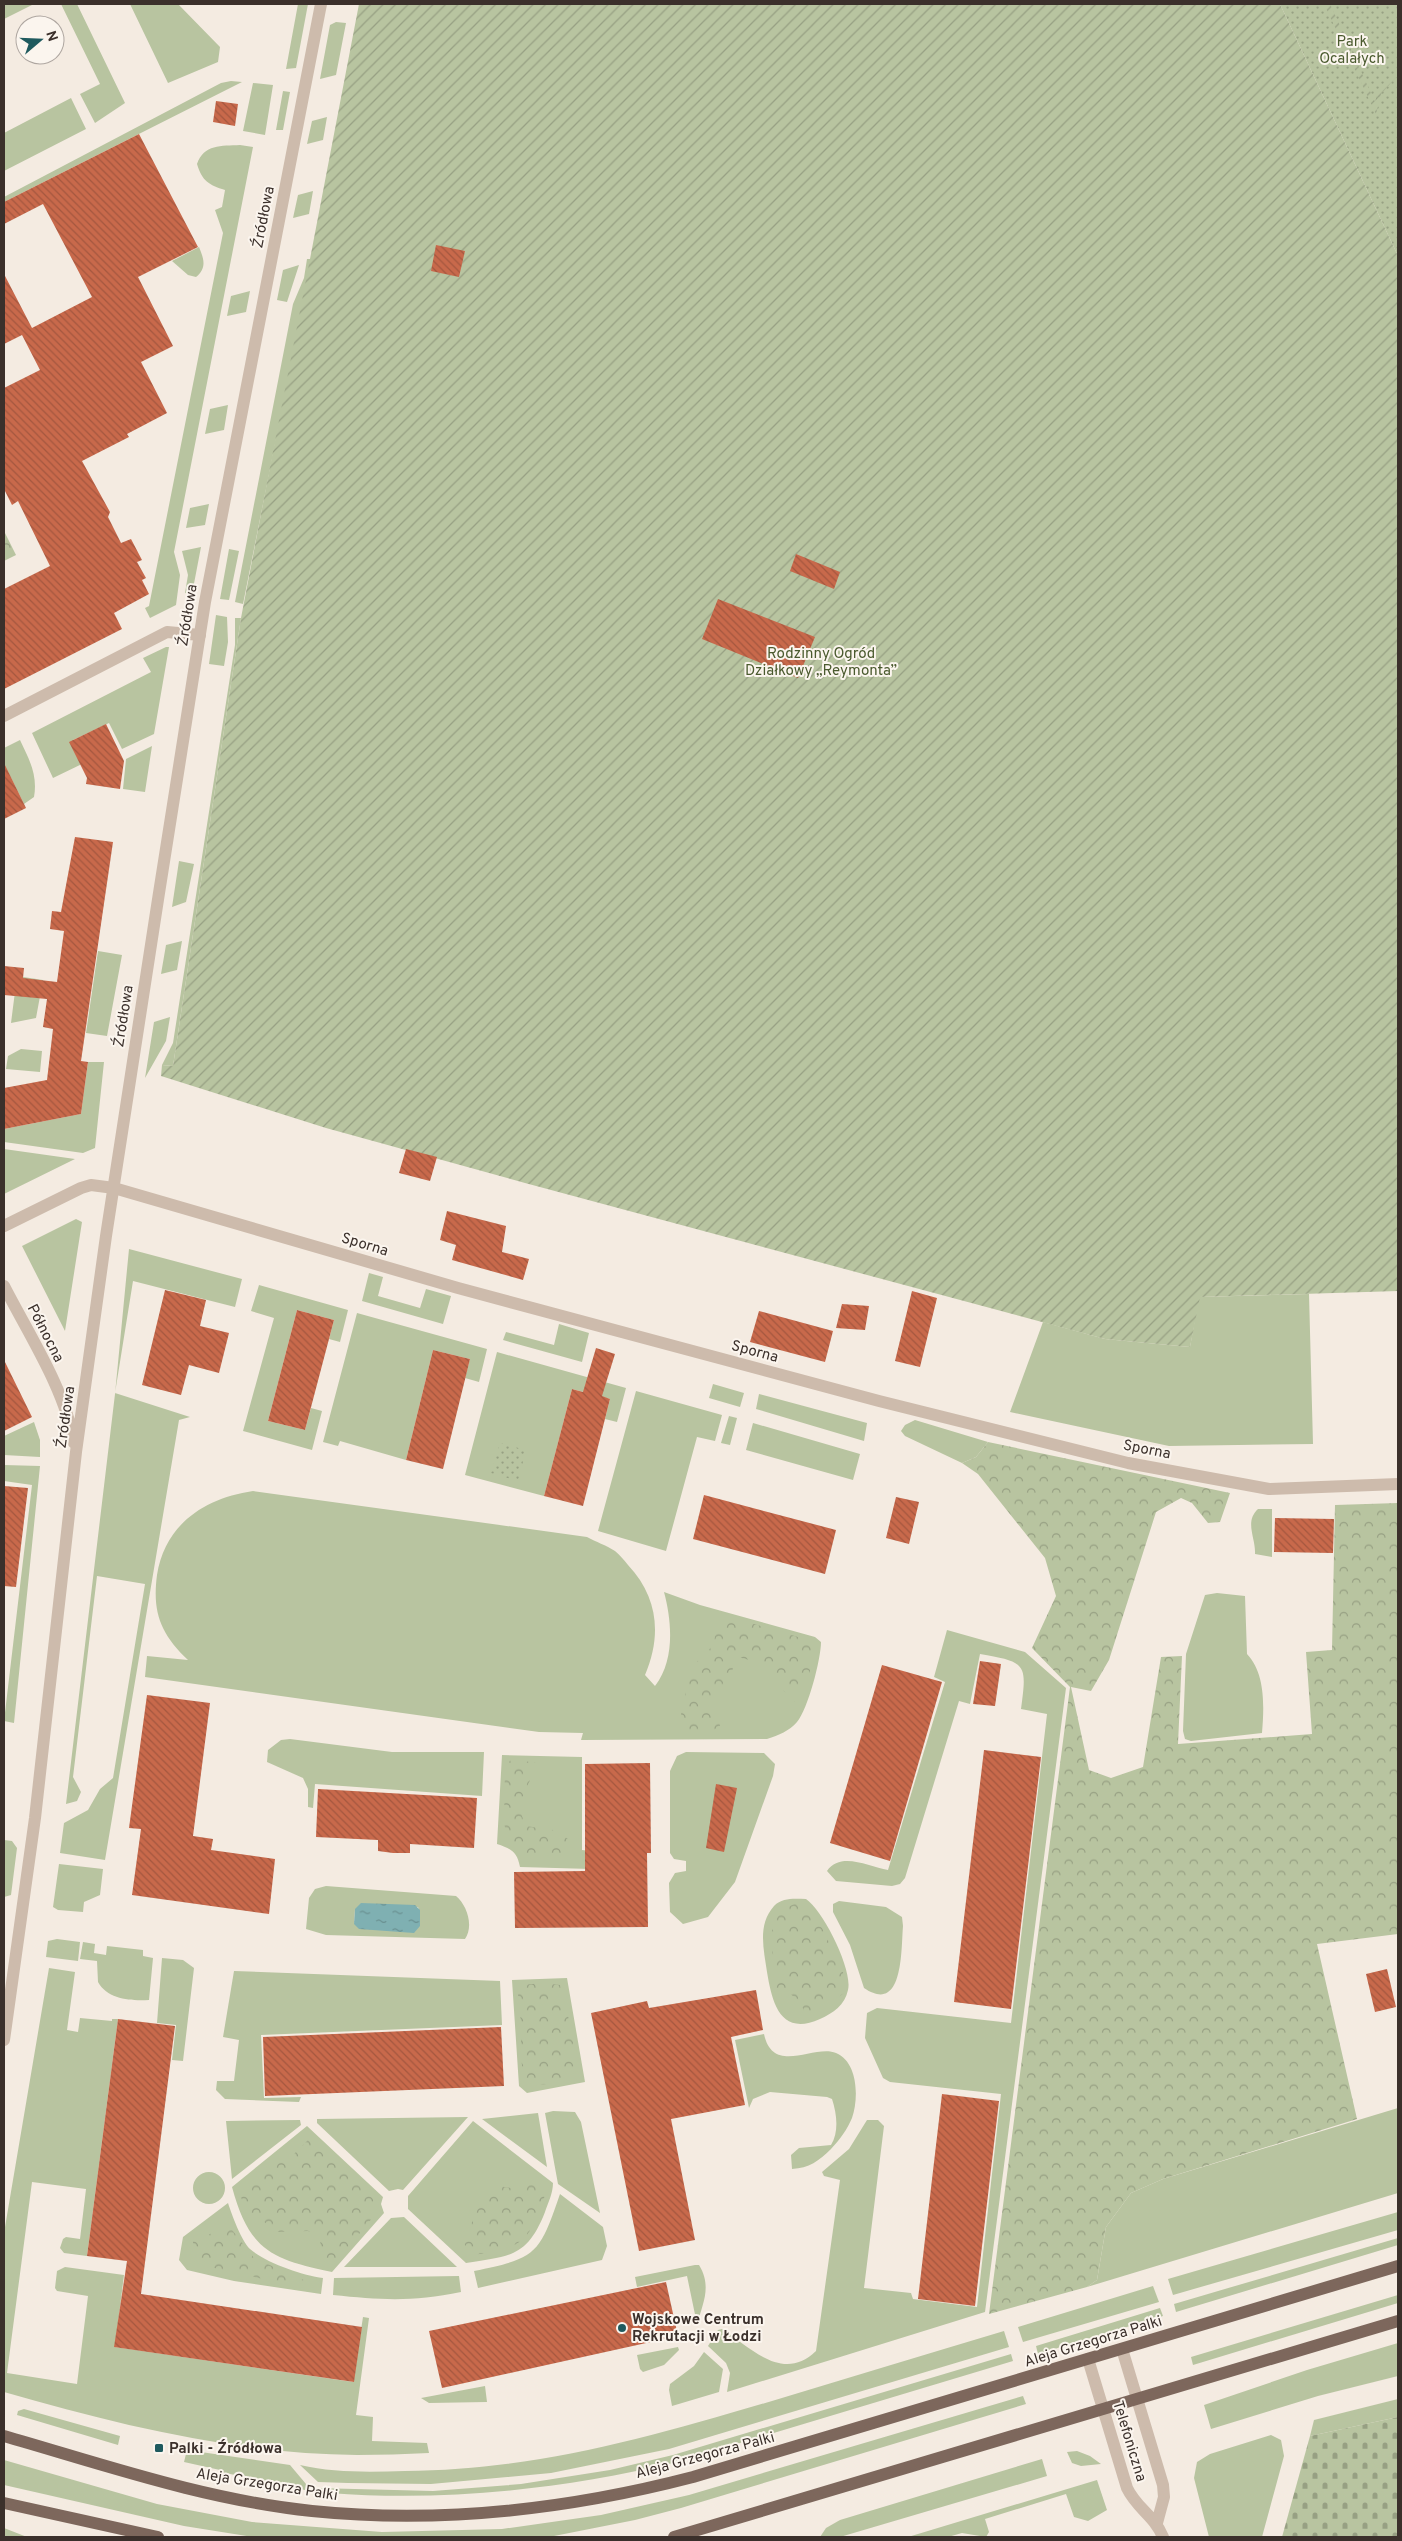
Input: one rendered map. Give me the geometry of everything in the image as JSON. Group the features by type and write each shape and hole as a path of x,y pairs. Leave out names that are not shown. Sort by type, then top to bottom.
{"main road":[{"name":"Aleja Grzegorza Palki","path":"4,2436 168,2484 311,2511 378,2515 485,2512 588,2501 645,2490 744,2463 1398,2266"},
{"path":"674,2537 1398,2321"},
{"path":"4,2503 158,2537"}],"street":[{"name":"Źródłowa","path":"4,2040 35,1818 76,1452 114,1188 200,635 321,4"},
{"path":"4,716 168,632 200,635"},
{"name":"Sporna","path":"4,1226 81,1188 91,1185 114,1188 476,1293 886,1403 1128,1463 1269,1488 1398,1484"},
{"name":"Północna","path":"4,1286 60,1397 72,1432 76,1452"},
{"name":"Telefoniczna","path":"1122,2349 1164,2485 1164,2497 1157,2523"},
{"name":"Telefoniczna","path":"1088,2359 1130,2495 1157,2523 1163,2537"}],"green space":[{"path":"4,4 34,4 4,19"},
{"path":"61,4 77,4 125,103 95,123 80,94 100,84"},
{"path":"130,4 178,4 220,47 218,62 168,83"},
{"path":"298,4 308,4 296,68 286,69"},
{"name":"Rodzinny Ogród Działkowy „Reymonta”","path":"359,4 1280,4 1398,256 1398,1291 1200,1297 1190,1347 1105,1339 326,1128 161,1076 162,1065 173,1066 241,618"},
{"name":"Park Ocalałych","path":"1280,4 1398,4 1398,256"},
{"path":"1324,4 1330,4 1375,102 1379,88 1398,70 1398,75 1381,94 1376,114"},
{"path":"336,22 346,23 336,75 320,79 330,25"},
{"path":"231,81 242,82 4,202 4,197 221,83"},
{"path":"253,83 273,85 265,135 243,131"},
{"path":"283,91 290,92 283,130 276,130"},
{"path":"71,98 86,129 4,171 4,133"},
{"path":"327,117 323,140 307,144 312,121"},
{"path":"240,145 253,147 174,552 180,575 176,605 150,618 145,608 149,606 223,233 215,210 222,207 225,190 207,182 201,175 197,164 200,157 209,149 220,146"},
{"path":"313,191 309,214 293,218 298,195"},
{"path":"199,247 203,267 196,277 188,275 172,261"},
{"path":"307,259 312,259 243,604 235,602 293,304 304,278"},
{"path":"299,265 287,302 277,300 283,270"},
{"path":"250,291 246,312 227,316 231,296"},
{"path":"228,405 224,430 205,434 210,409"},
{"path":"209,504 205,525 186,528 190,508"},
{"path":"4,531 16,555 4,561"},
{"path":"201,547 192,594 185,593 188,575 182,551"},
{"path":"229,549 239,551 229,600 220,599"},
{"path":"216,615 227,617 228,642 224,666 209,664"},
{"path":"235,618 241,618 173,1066 162,1065 173,1043 235,645"},
{"path":"169,647 154,734 122,749 109,723 73,740 84,763 53,778 32,733 151,672 143,658"},
{"path":"20,740 32,767 35,781 34,797 24,804 8,772 4,774 4,748"},
{"path":"152,746 145,792 123,789 126,759"},
{"path":"179,861 194,864 186,902 172,907"},
{"path":"182,941 177,970 161,974 166,945"},
{"path":"98,951 122,955 107,1036 86,1033"},
{"path":"17,976 43,980 36,1018 11,1023"},
{"path":"170,1017 166,1041 145,1078 154,1022"},
{"path":"21,1049 42,1051 40,1072 6,1069 8,1056"},
{"path":"88,1062 104,1062 95,1148 83,1153 4,1142 4,1129 81,1114"},
{"path":"4,1149 75,1159 4,1194"},
{"path":"76,1219 82,1222 65,1331 22,1246"},
{"path":"129,1249 242,1279 235,1307 133,1281 115,1391"},
{"path":"369,1273 383,1277 378,1296 420,1308 426,1289 451,1296 443,1324 362,1301"},
{"path":"259,1285 348,1310 340,1342 329,1339 334,1320 297,1310 268,1421 305,1430 311,1408 322,1411 312,1450 243,1431 274,1318 251,1311"},
{"path":"1309,1294 1313,1444 1169,1446 1010,1412 1043,1322 1105,1339 1190,1347 1199,1297"},
{"path":"357,1313 487,1349 479,1382 465,1378 470,1359 433,1350 406,1460 340,1441 338,1446 323,1442"},
{"path":"559,1324 589,1333 582,1362 503,1340 506,1332 554,1345"},
{"path":"497,1352 626,1388 617,1422 605,1419 610,1399 572,1389 544,1496 465,1475"},
{"path":"713,1384 744,1393 740,1407 709,1398"},
{"path":"636,1391 722,1415 715,1441 697,1437 666,1551 598,1531"},
{"path":"115,1393 190,1417 179,1420 105,1860 60,1853 64,1823 88,1810 100,1789 113,1778 145,1584 97,1576 73,1777 81,1792 77,1801 66,1804"},
{"path":"759,1394 867,1423 864,1441 756,1409"},
{"path":"729,1416 737,1418 730,1445 721,1443"},
{"path":"915,1420 988,1442 976,1457 962,1463 905,1436 901,1431 905,1425"},
{"path":"34,1422 40,1440 40,1457 4,1455 4,1436"},
{"path":"753,1423 860,1454 853,1480 746,1450"},
{"path":"988,1442 1230,1493 1220,1522 1208,1523 1192,1503 1181,1498 1156,1512 1109,1660 1091,1691 1071,1687 1089,1770 1111,1778 1143,1767 1161,1657 1182,1656 1178,1744 1312,1734 1306,1652 1332,1650 1335,1505 1398,1503 1398,1934 1317,1944 1357,2119 1163,2179 1131,2193 1106,2227 1097,2280 1087,2287 989,2314 1070,1687 1032,1648 1056,1596 1045,1558 978,1474 962,1463 976,1457"},
{"path":"500,1443 526,1450 518,1481 491,1473"},
{"path":"4,1465 40,1466 14,1723 4,1721 32,1485 4,1481"},
{"path":"253,1491 587,1537 617,1553 638,1577 646,1590 651,1603 655,1631 654,1645 645,1675 655,1686 666,1665 669,1653 670,1628 664,1592 700,1605 815,1637 821,1642 813,1684 801,1716 791,1728 767,1739 581,1740 583,1733 539,1732 145,1677 147,1656 188,1660 165,1632 157,1612 157,1575 161,1557 169,1541 190,1516 204,1507 219,1500"},
{"path":"1258,1509 1272,1509 1272,1557 1255,1554 1251,1525 1254,1514"},
{"path":"1217,1593 1245,1596 1247,1654 1258,1671 1261,1681 1262,1733 1191,1741 1185,1739 1183,1731 1186,1654 1205,1595"},
{"path":"734,1618 798,1637 813,1644 811,1667 803,1689 795,1702 753,1661 738,1657 727,1682 708,1708 718,1716 720,1726 711,1732 678,1729 691,1666 703,1657 710,1648 715,1637 718,1622"},
{"path":"947,1630 1025,1652 1066,1688 985,2312 727,2392 730,2373 726,2363 708,2346 718,2330 722,2329 756,2353 779,2363 791,2364 804,2360 816,2351 840,2180 824,2176 822,2172 849,2149 867,2120 878,2120 884,2126 864,2288 911,2293 913,2299 977,2307 1001,2094 890,2082 883,2078 865,2038 867,2013 877,2008 1011,2023 1047,1714 1021,1709 1024,1683 1023,1674 1015,1663 980,1654 970,1704 959,1701 905,1878 900,1884 892,1886 836,1881 827,1871 833,1865 847,1861 888,1870 945,1682 934,1677"},
{"path":"290,1739 392,1752 484,1752 482,1796 315,1784 313,1808 308,1807 308,1789 303,1778 267,1762 268,1750 281,1740"},
{"path":"686,1752 764,1753 775,1764 773,1776 735,1882 708,1917 683,1924 670,1912 669,1883 675,1873 686,1871 686,1861 674,1859 670,1853 670,1771 677,1756"},
{"path":"502,1755 582,1757 582,1850 590,1851 591,1869 520,1867 513,1852 497,1844"},
{"path":"511,1759 536,1763 522,1801 522,1817 526,1826 553,1830 570,1840 559,1856 530,1858 509,1839 504,1824 505,1769"},
{"path":"4,1840 12,1841 17,1848 11,1895 4,1897"},
{"path":"59,1864 103,1869 100,1895 84,1902 83,1912 58,1910 53,1907"},
{"path":"326,1886 456,1896 468,1916 468,1934 465,1939 326,1935 306,1929 309,1898 315,1889","holes":["418,1907 420,1913 354,1924 355,1909"]},
{"path":"789,1899 806,1899 820,1915 835,1941 846,1969 848,1990 838,2008 829,2014 806,2023 796,2023 787,2020 780,2014 775,2005 769,1983 763,1938 765,1921 774,1906 781,1901"},
{"path":"839,1901 886,1907 902,1917 902,1949 898,1976 887,1993 877,1994 864,1988 850,1945 833,1912 833,1904"},
{"path":"797,1903 814,1911 843,1972 844,1993 815,2015 804,2012 801,2002 789,1993 776,1995 771,1934 780,1910"},
{"path":"57,1939 80,1942 78,1961 46,1957 48,1941"},
{"path":"83,1942 95,1944 94,1953 106,1955 107,1946 143,1950 143,1956 153,1958 149,2000 121,1998 108,1993 102,1988 98,1982 97,1961 80,1959"},
{"path":"162,1958 183,1960 194,1968 183,2061 172,2060 176,2025 157,2023"},
{"path":"49,1968 75,1972 67,2030 78,2032 80,2018 112,2021 112,2019 118,2019 87,2256 64,2253 60,2248 63,2239 66,2237 80,2239 86,2189 32,2182 7,2373 77,2384 88,2296 57,2291 55,2288 57,2271 65,2267 124,2275 115,2347 353,2382 363,2317 369,2318 356,2415 373,2417 372,2441 427,2443 429,2453 357,2455 312,2453 223,2443 179,2436 91,2416 4,2392 4,2233"},
{"path":"234,1971 500,1981 502,2025 261,2035 264,2098 301,2097 299,2102 225,2099 216,2090 217,2081 234,2081 239,2040 223,2037"},
{"path":"567,1978 585,2082 527,2093 519,2086 512,1980"},
{"path":"542,1983 560,1985 575,2049 575,2062 573,2074 569,2082 528,2086 524,2082 521,2057 521,2023 518,1995 523,1985"},
{"path":"764,2034 769,2047 776,2053 785,2056 795,2056 827,2051 836,2053 849,2064 853,2072 856,2101 850,2122 831,2149 818,2160 804,2167 792,2169 791,2155 799,2148 831,2145 836,2129 834,2105 832,2099 827,2097 770,2092 753,2099 749,2108 735,2040"},
{"path":"1398,2108 1398,2193 1087,2287 1097,2280 1106,2227 1131,2193 1163,2179"},
{"path":"553,2111 575,2112 581,2122 600,2213 558,2184 545,2113"},
{"path":"538,2113 547,2167 482,2119"},
{"path":"468,2117 403,2190 389,2191 317,2123 317,2119"},
{"path":"300,2120 301,2125 232,2179 226,2121"},
{"path":"473,2121 553,2183 550,2198 538,2227 523,2247 505,2256 466,2263 408,2209 408,2196"},
{"path":"307,2126 383,2197 381,2204 384,2213 332,2272 293,2262 278,2256 266,2248 255,2238 246,2225 232,2187"},
{"path":"308,2140 318,2143 373,2198 373,2217 332,2267 317,2262 321,2252 320,2237 308,2231 277,2232 263,2221 245,2215 239,2187 268,2166 289,2159"},
{"path":"209,2172 215,2173 220,2177 224,2182 224,2194 220,2199 215,2203 209,2204 203,2203 198,2199 194,2194 193,2188 194,2182 198,2177 203,2173"},
{"path":"528,2176 542,2181 548,2187 531,2230 516,2244 505,2249 471,2255 464,2243 482,2196 498,2186 518,2189"},
{"path":"560,2194 603,2227 607,2246 602,2260 478,2288 474,2271 511,2262 523,2257 540,2242 547,2230"},
{"path":"228,2203 240,2234 250,2249 265,2259 285,2268 323,2278 321,2294 234,2281 187,2270 179,2260 183,2237"},
{"path":"1398,2212 1398,2230 1173,2295 1168,2279"},
{"path":"404,2217 457,2267 344,2267 391,2218"},
{"path":"229,2226 254,2258 315,2285 299,2287 210,2267 194,2259 193,2241"},
{"path":"1398,2238 1398,2245 1176,2312 1174,2304"},
{"path":"699,2265 703,2273 706,2287 704,2302 697,2324 687,2276 637,2287 635,2277"},
{"path":"459,2276 461,2292 444,2295 397,2299 333,2295 334,2278"},
{"path":"1153,2286 1159,2302 1023,2342 1018,2327"},
{"path":"1398,2295 1398,2303 1193,2365 1191,2357"},
{"path":"1160,2308 1163,2316 1038,2354 1036,2346"},
{"path":"1004,2331 1009,2347 669,2449 551,2473 431,2484 348,2483 318,2482 300,2465 339,2471 365,2472 453,2469 500,2465 591,2450 772,2401"},
{"path":"1398,2343 1398,2376 1318,2396 1211,2429 1204,2405 1307,2370"},
{"path":"678,2347 679,2350 664,2365 643,2372 640,2369 637,2355"},
{"path":"704,2352 723,2369 719,2392 672,2406 669,2390 670,2384 694,2366"},
{"path":"1011,2354 1013,2361 677,2462 591,2480 548,2486 504,2491 417,2496 329,2493 328,2495 184,2462 187,2450 290,2465 306,2484 316,2488 433,2491 521,2484 610,2470 673,2455"},
{"path":"485,2386 487,2402 429,2403 421,2398"},
{"path":"1023,2396 1026,2404 681,2508 635,2520 549,2537 253,2537 184,2526 4,2485 4,2460 157,2504 252,2522 382,2532 502,2529 601,2515 689,2495"},
{"path":"1398,2399 1398,2417 1310,2436 1314,2420"},
{"path":"24,2409 120,2436 118,2445 17,2415 18,2411"},
{"path":"1398,2417 1398,2537 1282,2537 1310,2436"},
{"path":"1271,2435 1281,2440 1284,2456 1262,2537 1209,2537 1194,2478 1197,2462 1210,2454"},
{"path":"1077,2451 1090,2456 1101,2464 1081,2466 1072,2463 1067,2452"},
{"path":"1042,2459 1047,2476 840,2537 820,2537 826,2528 840,2520"},
{"path":"1097,2480 1107,2510 1088,2521 1074,2517 1066,2494 985,2519 989,2532 986,2537 962,2533 948,2537 908,2537"},
{"path":"4,2528 27,2537 4,2537"}],"water":[{"path":"361,1903 415,1905 420,1910 420,1926 414,1933 359,1929 354,1924 355,1909"}],"building":[{"path":"216,101 238,104 235,126 213,122"},
{"path":"139,134 198,247 138,277 173,346 141,362 167,413 127,434 129,437 82,461 110,512 108,517 121,543 131,539 142,560 137,562 146,578 142,580 149,594 114,613 122,629 4,689 4,589 50,566 18,501 12,505 4,489 4,388 40,370 22,335 4,344 4,274 32,328 92,297 43,204 4,224 4,202"},
{"path":"436,245 465,251 459,277 431,271"},
{"path":"796,554 840,572 834,589 790,571"},
{"path":"718,599 815,637 798,678 702,639"},
{"path":"106,724 124,761 120,789 86,784 87,778 69,742"},
{"path":"4,763 26,808 4,819"},
{"path":"75,837 113,842 81,1061 88,1062 81,1114 4,1129 4,1088 47,1080 53,1029 43,1027 47,999 4,995 4,966 24,968 23,978 57,982 64,931 50,929 52,911 61,912"},
{"path":"406,1149 437,1157 430,1181 399,1173"},
{"path":"447,1211 506,1226 502,1252 529,1259 523,1280 452,1260 456,1245 440,1240"},
{"path":"165,1290 206,1300 200,1326 229,1333 219,1373 189,1365 181,1395 142,1385"},
{"path":"912,1291 937,1298 920,1367 895,1361"},
{"path":"842,1304 869,1306 865,1330 836,1328"},
{"path":"297,1310 334,1320 305,1430 268,1421"},
{"path":"759,1311 833,1331 825,1362 750,1342"},
{"path":"596,1348 615,1354 602,1396 610,1399 583,1506 544,1496 572,1389 583,1392"},
{"path":"433,1350 470,1359 443,1469 406,1460"},
{"path":"4,1360 32,1417 4,1431"},
{"path":"4,1486 28,1488 16,1587 4,1586"},
{"path":"704,1495 836,1530 825,1574 693,1539"},
{"path":"896,1497 919,1502 909,1544 886,1538"},
{"path":"1275,1518 1334,1519 1333,1553 1274,1552"},
{"path":"980,1661 1001,1664 995,1706 973,1704"},
{"path":"882,1665 942,1682 890,1861 830,1843"},
{"path":"147,1695 210,1703 193,1836 213,1839 211,1850 275,1859 269,1914 132,1895 141,1829 129,1828"},
{"path":"984,1750 1041,1757 1011,2009 954,2002"},
{"path":"650,1763 651,1853 647,1853 648,1927 515,1928 514,1872 585,1871 585,1764"},
{"path":"716,1784 737,1788 724,1852 706,1848"},
{"path":"318,1789 477,1798 474,1848 410,1844 410,1853 393,1853 378,1851 378,1840 316,1837"},
{"path":"1387,1969 1396,2007 1375,2012 1366,1974"},
{"path":"756,1990 763,2030 731,2037 745,2105 671,2119 695,2240 639,2251 591,2013 647,2001 649,2008"},
{"path":"118,2019 175,2026 141,2294 362,2327 354,2382 114,2347 127,2261 87,2256"},
{"path":"501,2027 504,2086 265,2096 263,2037"},
{"path":"942,2094 999,2101 975,2306 918,2299"},
{"path":"666,2282 678,2336 442,2388 429,2331"}],"place":[{"name":"Wojskowe Centrum Rekrutacji w Łodzi","path":"622,2328"},
{"name":"Palki - Źródłowa","path":"159,2448"}]}
